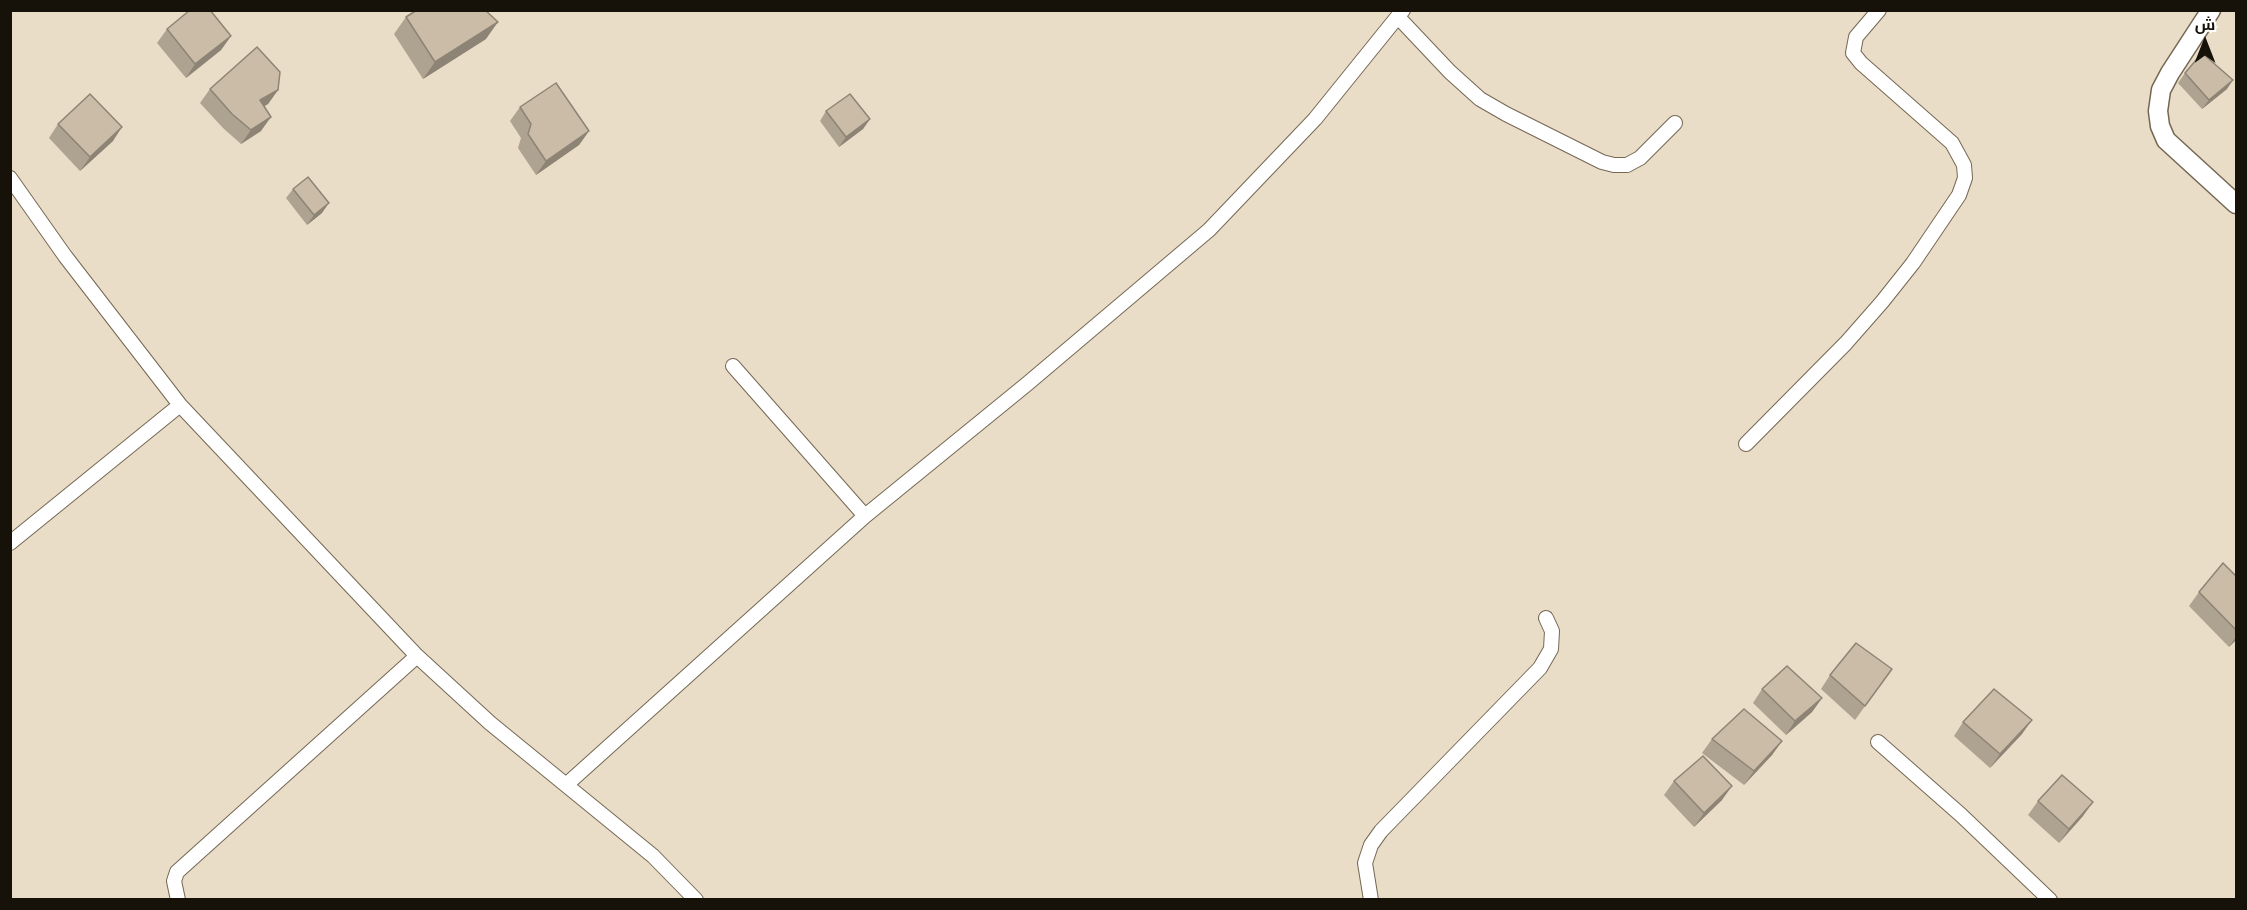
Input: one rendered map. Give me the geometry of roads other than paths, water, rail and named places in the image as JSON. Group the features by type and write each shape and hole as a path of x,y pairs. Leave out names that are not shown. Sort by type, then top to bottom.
{"street":[{"path":"1746,444 1846,343 1882,302 1913,263 1959,195 1965,178 1964,165 1952,143 1861,63 1853,53 1856,38 1879,10"},
{"path":"2211,10 2170,73 2162,90 2158,111 2160,126 2166,140 2236,204"},
{"path":"566,785 865,516 1027,384 1209,230 1315,119 1401,14 1450,72 1480,99 1602,162 1628,165 1640,158 1675,123"},
{"path":"10,178 65,256 180,405 417,656 490,723 653,856 696,900"},
{"path":"733,366 865,516"},
{"path":"10,543 180,405"},
{"path":"1371,900 1365,863 1371,845 1381,831 1540,668 1551,649 1552,631 1546,618"},
{"path":"178,900 174,881 177,872 417,656"},
{"path":"1878,742 1961,815 2050,900"}]}
